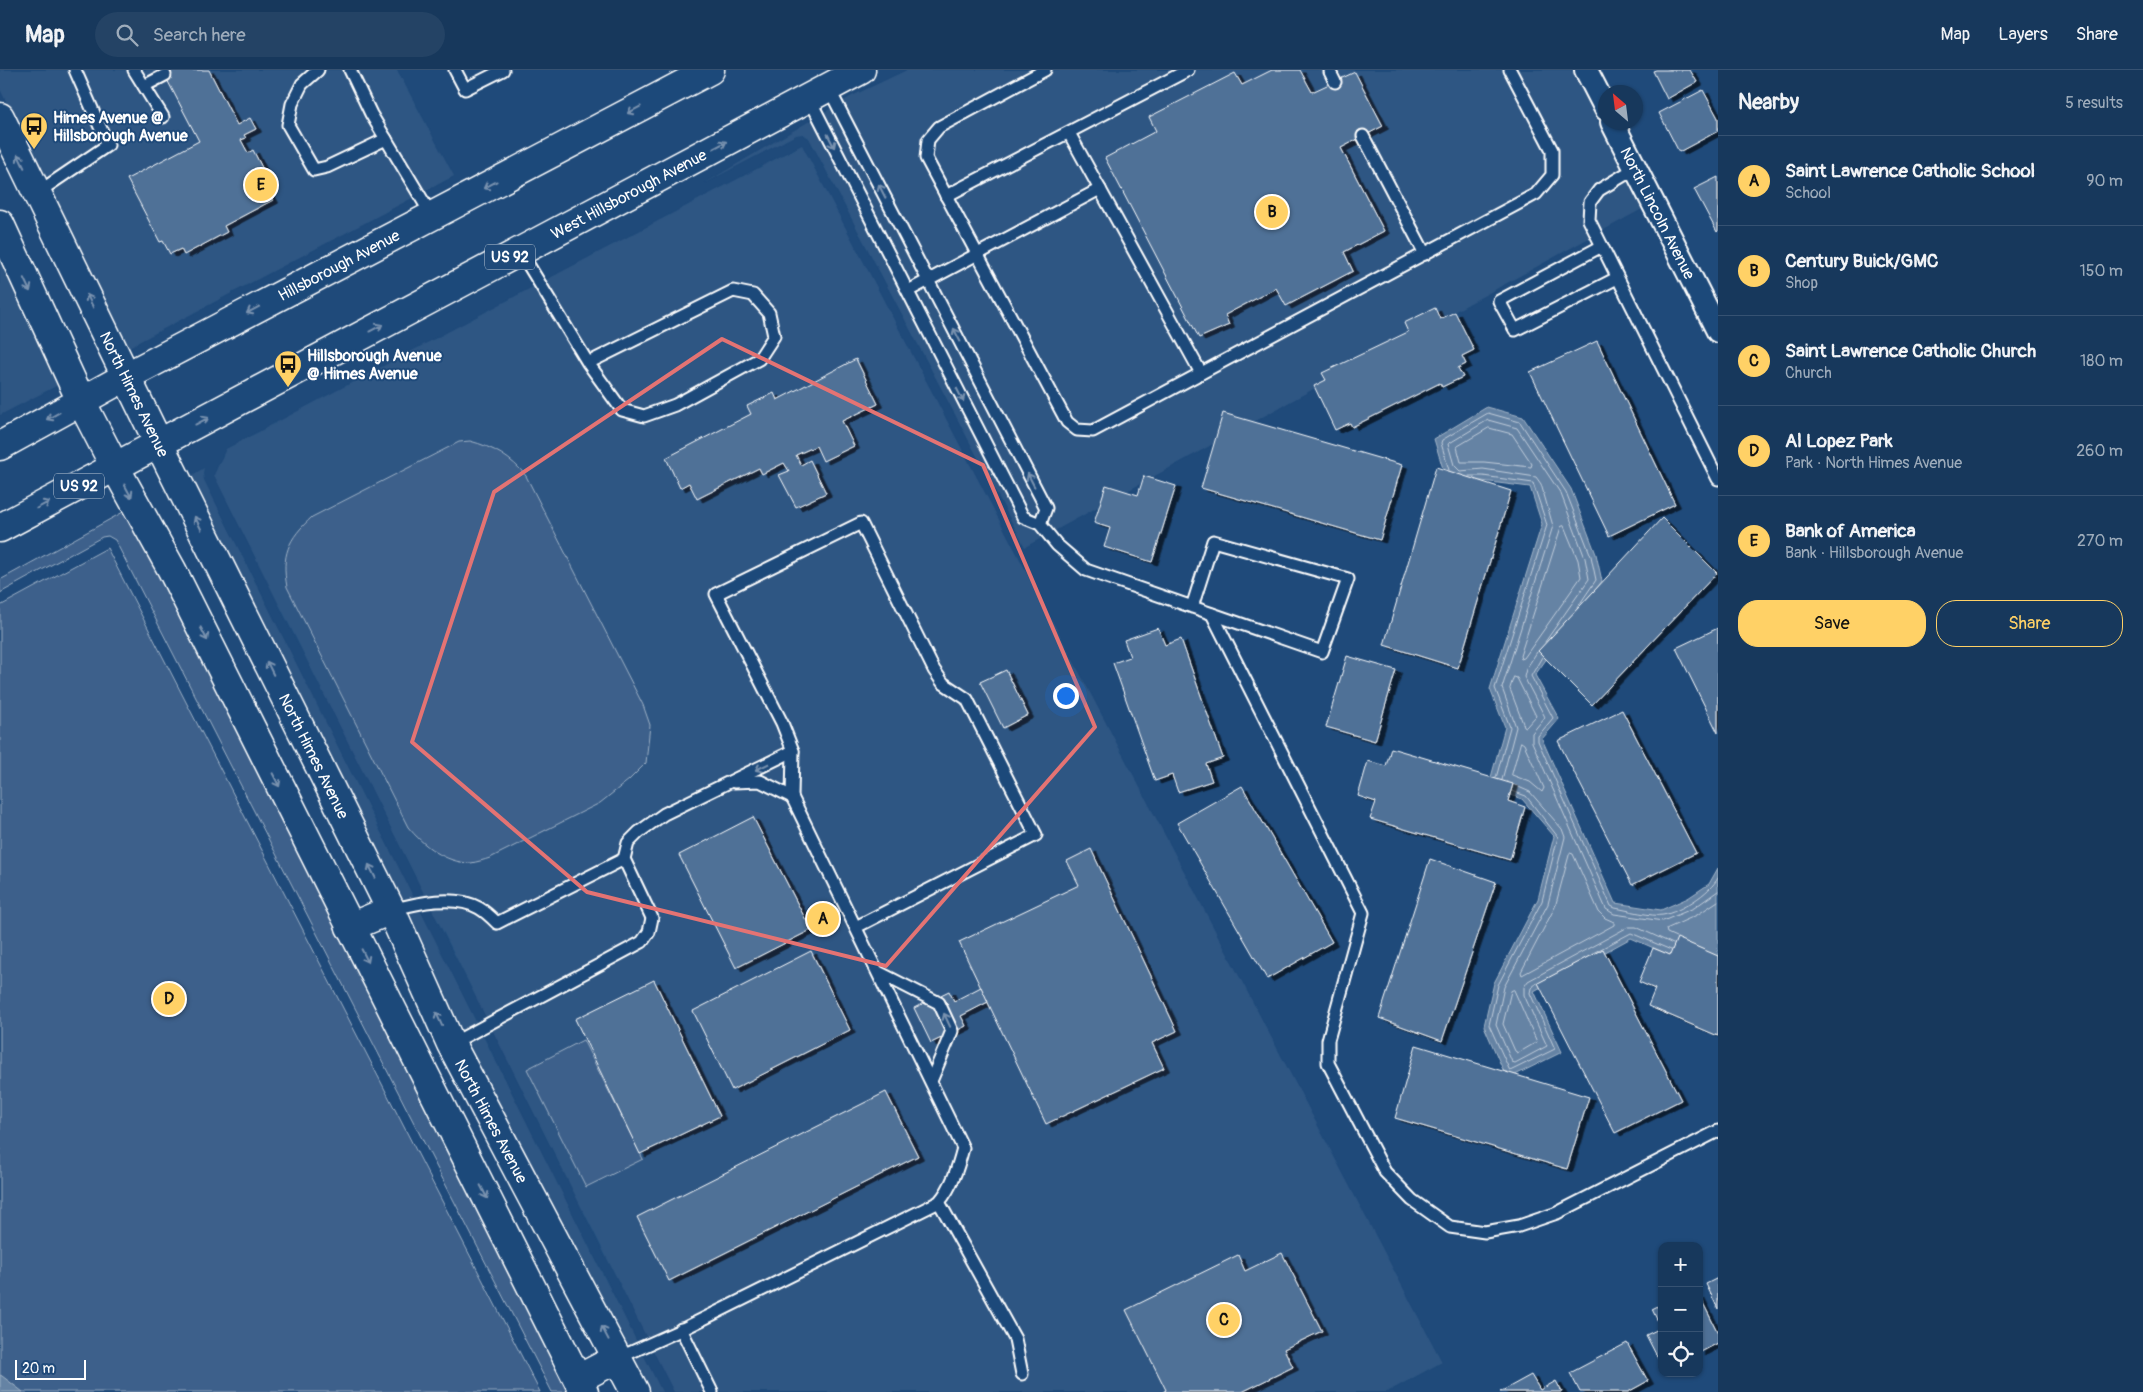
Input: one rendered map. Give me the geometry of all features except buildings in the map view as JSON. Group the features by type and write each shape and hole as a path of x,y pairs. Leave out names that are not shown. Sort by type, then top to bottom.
{"street":[{"name":"Hillsborough Avenue","path":"0,446 127,376 710,70"},
{"name":"West Hillsborough Avenue","path":"159,444 520,251 820,85 861,70"},
{"path":"1586,70 1598,93"},
{"name":"North Himes Avenue","path":"0,117 159,444 391,910 451,1044 635,1392"},
{"name":"North Lincoln Avenue","path":"1616,130 1718,331"},
{"path":"6,246 81,401 172,570 581,1386 618,1358"},
{"name":"US 92","path":"0,528 159,444"},
{"path":"350,927 391,910"},
{"path":"417,1061 451,1044"}],"lane":[{"path":"37,193 108,145 75,70"},
{"path":"134,70 163,116"},
{"path":"318,70 302,84 292,104 288,125 314,170 328,168 386,139"},
{"path":"350,70 371,114 432,216"},
{"path":"454,70 465,89 503,70"},
{"path":"1045,70 938,127 928,140 926,158 1067,422 1077,430 1093,431 1536,194 1552,175 1552,150 1510,70"},
{"path":"946,196 1069,133 1176,73 1188,70"},
{"path":"144,86 165,75"},
{"path":"820,85 928,280 1046,508 1040,524"},
{"path":"820,85 908,291 1022,517 1040,524 1057,545 1086,570 1212,614 1322,652 1348,579 1213,541 1192,607"},
{"path":"1069,133 1201,373"},
{"path":"1363,136 1424,254"},
{"path":"1636,168 1600,190 1590,202 1589,220 1718,479"},
{"path":"908,291 1100,189"},
{"path":"1602,246 1499,302 1516,330 1617,278"},
{"path":"520,251 588,363 622,410 644,416 676,405 759,359 774,336 769,313 753,295 734,291 588,363"},
{"path":"618,1358 939,1202 947,1193 958,1166 963,1148 792,797 793,751 782,723 716,594 861,523 934,670 943,683 967,699 1036,835 856,927"},
{"path":"1212,614 1363,913 1328,1040 1328,1063 1385,1172 1412,1200 1450,1227 1484,1232 1519,1226 1557,1214 1718,1132"},
{"path":"451,1044 642,942 649,932 652,918 624,859 628,843 639,832 664,814 793,751"},
{"path":"730,782 760,781 792,797"},
{"path":"391,910 419,903 438,901 464,903 479,908 498,923 624,859"},
{"path":"878,972 939,1003 952,1031 931,1081"},
{"path":"939,1202 1015,1339 1022,1374"},
{"path":"681,1329 712,1392"}],"highlighted area":[{"path":"722,339 983,465 1095,727 886,966 587,892 412,742 494,492"}],"shaded area":[{"path":"0,70 397,70 454,176 127,348 0,89"},
{"path":"907,70 1572,70 1598,122 1598,130 1602,130 1642,209 1025,547 809,138 803,134 796,135 705,183 852,96"},
{"path":"802,145 1442,1362 1387,1392 674,1392 214,475 226,449"},
{"path":"0,254 60,384 0,415"},
{"path":"470,441 486,446 501,454 515,464 526,476 643,705 650,725 646,763 629,780 600,803 490,858 471,863 452,860 435,852 408,827 287,587 285,576 288,548 297,533 312,517 459,442"},
{"path":"204,468 204,480 662,1392 649,1392 462,1039 189,477"},
{"path":"125,511 161,576 570,1392 552,1392 115,540 108,536 102,537 0,593 0,580"},
{"path":"107,548 540,1392 0,1392 0,606"},
{"path":"583,1040 643,1159 586,1187 527,1069"}],"water":[{"path":"1487,407 1523,417 1571,489 1596,554 1602,581 1535,675 1559,719 1542,739 1615,903 1661,910 1688,898 1709,884 1718,868 1718,973 1706,971 1631,938 1534,991 1562,1052 1507,1079 1484,1026 1494,983 1538,899 1554,836 1522,799 1488,788 1505,727 1490,689 1542,524 1530,487 1482,481 1455,482 1444,472 1434,439"},
{"path":"0,1375 2,1376 23,1392 0,1392"}],"place":[{"name":"Himes Avenue @ Hillsborough Avenue","path":"34,150"},
{"name":"Bank of America","path":"261,185"},
{"name":"Century Buick/GMC","path":"1272,212"},
{"name":"Hillsborough Avenue @ Himes Avenue","path":"288,388"},
{"name":"Saint Lawrence Catholic School","path":"823,919"},
{"name":"Al Lopez Park","path":"169,999"},
{"name":"Saint Lawrence Catholic Church","path":"1224,1320"}]}
